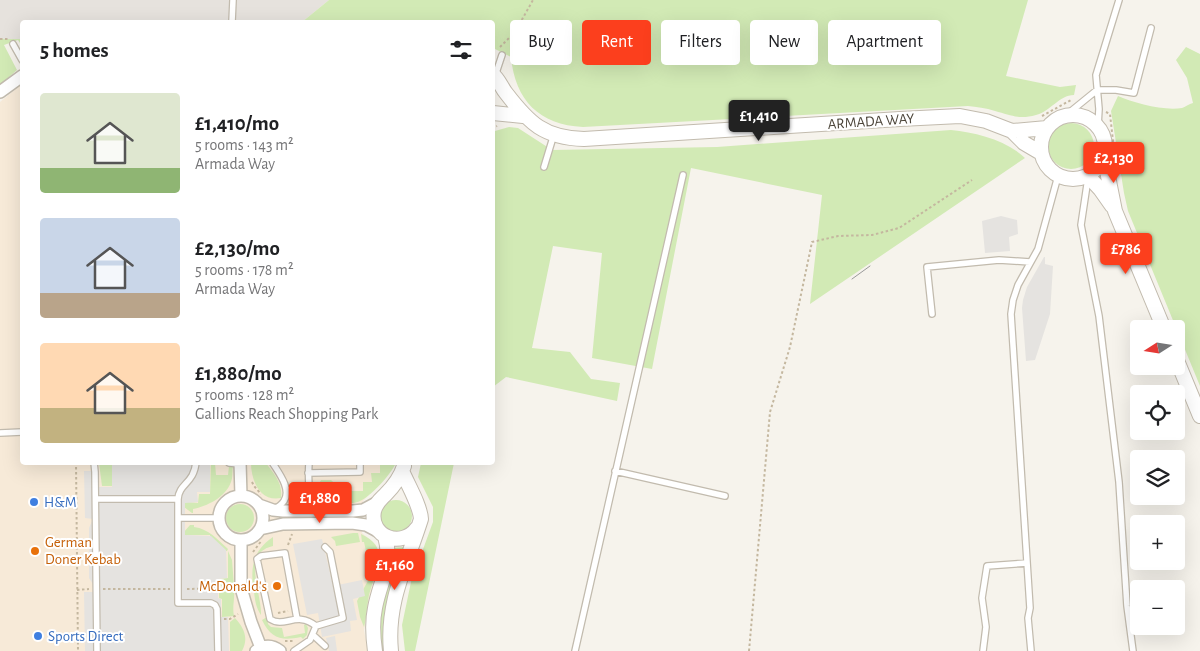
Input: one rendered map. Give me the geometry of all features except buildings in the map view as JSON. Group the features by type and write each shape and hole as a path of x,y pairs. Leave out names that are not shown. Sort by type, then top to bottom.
{"street":[{"path":"0,92 20,77"},
{"name":"ARMADA WAY","path":"495,110 501,102 497,79"},
{"name":"ARMADA WAY","path":"497,79 523,116"},
{"name":"ARMADA WAY","path":"495,113 523,116 554,134 564,137 584,138 960,116 986,121 1012,130 1047,128"},
{"path":"1042,154 1042,140 1047,128 1055,120 1065,116 1077,115 1089,119 1098,126 1105,141 1104,156 1115,211 1160,320"},
{"name":"ARMADA WAY","path":"1012,130 1024,143 1042,154 1050,170 1058,176"},
{"path":"1058,176 1073,180 1088,176 1098,168 1104,156"},
{"path":"1088,176 1100,189 1115,211"},
{"path":"1183,375 1200,416"},
{"path":"237,465 240,496"},
{"path":"375,651 373,626 375,608 389,561 383,534 374,521 374,514 382,498 403,467"},
{"path":"391,651 392,606 418,526 420,511 403,467"},
{"path":"261,501 263,517 260,529 252,537 241,540 234,538 224,531 220,518 224,506 228,501 240,496 261,501 273,510 324,511 362,510 395,492 405,493 414,499"},
{"path":"260,529 283,524 352,523 366,525 392,539 400,539 408,537 418,526"},
{"path":"241,540 242,588 258,649 272,647 280,651"}],"lane":[{"path":"232,20 233,0"},
{"path":"1098,126 1099,109 1096,75 1119,0"},
{"path":"1065,116 1097,90 1116,90 1134,93 1151,28"},
{"path":"13,44 20,56"},
{"path":"497,79 502,55"},
{"path":"544,167 554,134"},
{"path":"575,651 683,175"},
{"path":"1031,651 1028,618 1030,608 1011,314 1018,285 1038,249 1058,176"},
{"path":"1088,176 1081,225 1099,316 1120,482 1128,606 1133,651"},
{"path":"932,314 927,267 999,260 1030,262"},
{"path":"0,433 20,432"},
{"path":"94,465 97,651"},
{"path":"195,465 194,473 178,493 178,604 211,603 215,606 218,651"},
{"path":"273,510 285,500 286,494 286,489 274,465"},
{"path":"308,465 310,491 315,504 324,511"},
{"path":"308,473 360,472 360,465"},
{"path":"615,471 725,496"},
{"path":"286,489 310,491"},
{"path":"96,499 178,499"},
{"path":"178,518 220,518"},
{"path":"316,626 342,618 330,552 325,547"},
{"path":"297,619 286,556 282,553 261,556 257,560 268,615 272,621 278,623 308,619 316,626"},
{"path":"983,651 986,627 982,598 987,566 1027,563"},
{"path":"294,651 306,643 313,635 316,626"},
{"path":"313,635 324,646"}],"path":[{"path":"498,49 515,32 533,0"},
{"path":"1036,118 1072,100"},
{"path":"749,651 770,412 790,348 812,242 838,236 872,234 899,228 972,180"},
{"path":"76,465 78,651"},
{"path":"251,480 261,501"},
{"path":"183,589 234,588"},
{"path":"77,590 91,589"},
{"path":"101,589 173,589"},
{"path":"277,613 293,611"},
{"path":"217,619 230,619 238,613"}],"shaded area":[{"path":"0,0 329,0 304,20 20,20 20,39 0,39"},
{"path":"20,86 20,465 391,465 388,474 363,501 362,533 376,545 379,554 364,630 368,651 0,651 0,102"},
{"path":"1001,216 1017,220 1018,234 1009,237 1010,251 985,253 982,221"},
{"path":"1044,257 1045,264 1053,266 1050,314 1035,360 1026,361 1023,300 1027,287"},
{"path":"112,465 210,465 210,492 197,492 198,502 185,503 185,535 211,536 226,550 227,578 218,579 218,598 221,599 221,617 228,617 229,651 85,651 84,592 93,592 93,584 89,578 89,528 93,519 85,518 84,471 93,471 93,487 112,487"},
{"path":"322,539 333,586 362,580 365,596 353,599 357,620 350,621 351,631 322,637 318,613 307,615 293,544"},
{"path":"335,636 337,651 329,651 326,638"}],"green space":[{"path":"329,0 1028,0 1006,76 1060,87 1076,85 1074,95 1064,98 1046,111 1025,117 968,106 583,127 554,121 532,107 524,98 518,86 512,65 572,65 572,20 510,20 510,56 495,49 495,20 304,20"},
{"path":"0,39 20,39 20,43 18,40 4,45 17,70 0,85"},
{"path":"1186,47 1200,54 1200,386 1185,350 1185,320 1173,320 1128,211 1111,111 1118,96 1140,104 1174,109 1193,103 1187,78 1176,60"},
{"path":"1067,123 1075,123 1084,127 1090,133 1094,146 1090,159 1084,165 1075,169 1067,169 1058,165 1052,159 1048,150 1048,142 1052,133 1058,127"},
{"path":"509,127 518,128 552,150 717,147 951,130 990,138 1009,146 1025,158 810,304 822,195 691,168 652,369 592,358 602,253 553,246 532,348 570,352 591,379 620,383 617,401 506,377 495,385 495,131"},
{"path":"99,465 112,465 112,486 102,486"},
{"path":"211,465 215,465 216,475 228,475 229,466 233,466 231,482 220,497 204,506 193,509 193,513 184,507 184,496 187,502 198,503 199,494 210,494"},
{"path":"251,465 268,465 279,483 281,498 273,498 262,493 255,482"},
{"path":"380,465 395,465 390,473 371,493 357,502 333,503 323,501 317,496 316,492 321,480 331,480 343,491 363,491 363,482 372,482 371,473 380,473"},
{"path":"421,465 454,465 415,651 405,651 402,625 411,582 433,522 433,507 418,477"},
{"path":"295,497 305,497 309,504 307,506 294,506"},
{"path":"396,500 402,501 407,505 411,510 411,522 407,527 402,531 396,532 390,531 385,527 381,522 380,516 381,510 385,505 390,501"},
{"path":"240,504 250,508 254,518 250,528 240,532 230,528 226,518 230,508"},
{"path":"190,525 194,525 194,527 212,535 228,549 227,551 221,552 211,544 210,535 187,535 187,542 184,532"},
{"path":"358,533 360,542 336,546 335,541 331,537"},
{"path":"361,534 376,546 379,553 379,561 369,595 364,627 357,601 371,575"},
{"path":"273,537 273,546 263,550 255,565 261,615 255,601 252,576 254,561 261,548"},
{"path":"405,547 386,651 381,651 381,610 392,570 393,548"},
{"path":"228,551 232,560 234,586 219,586 219,579 228,578"},
{"path":"219,591 234,591 234,616 222,617 222,599 219,598"},
{"path":"267,617 268,624 271,627 282,628 284,637 305,633 304,625 306,624 308,628 307,635 303,639 301,637 288,639 273,635 262,620"},
{"path":"235,618 241,626 245,637 242,651 230,651 230,622"}],"tram line":[{"path":"852,279 870,266"}],"place":[{"name":"H&M","path":"34,502"},
{"name":"German Doner Kebab","path":"35,551"},
{"name":"McDonald's","path":"277,586"},
{"name":"Sports Direct","path":"38,636"}]}
